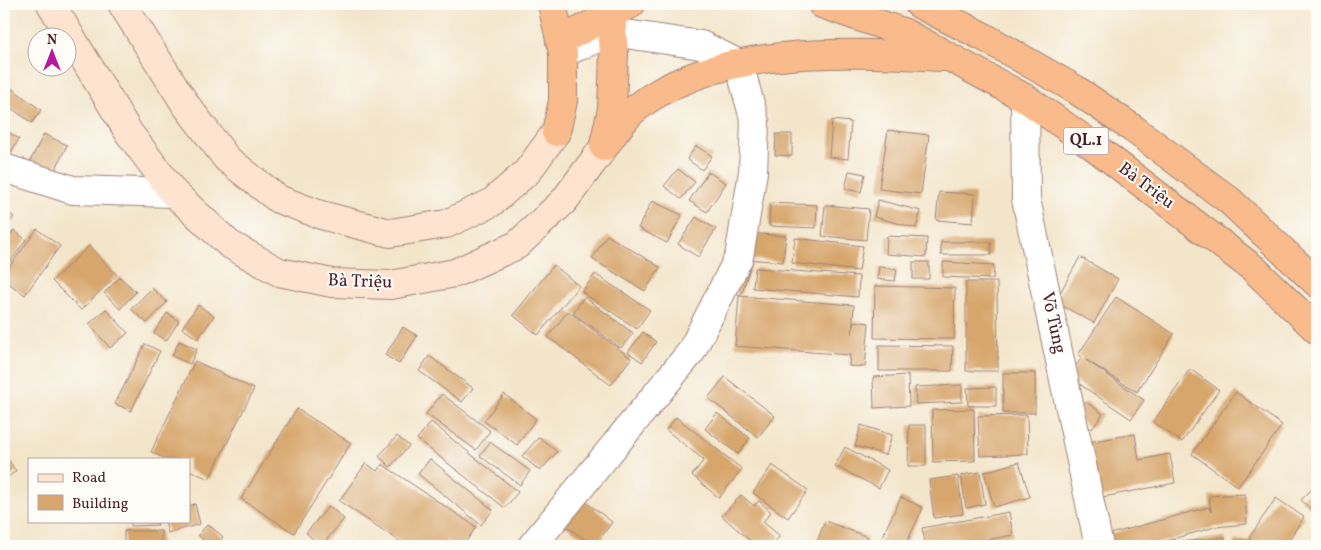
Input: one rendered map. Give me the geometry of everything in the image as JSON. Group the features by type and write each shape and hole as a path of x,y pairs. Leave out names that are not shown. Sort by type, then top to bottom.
{"highway":[{"path":"552,4 561,47 563,101 556,132"},
{"name":"Bà Triệu","path":"822,4 906,34 1025,98 1092,146 1254,269 1317,330"},
{"name":"QL.1","path":"919,4 984,37 1075,89 1134,130 1230,202 1317,283"},
{"path":"561,47 616,14"},
{"name":"Bà Triệu","path":"604,147 612,109 616,14"},
{"path":"604,147 634,110 678,83 738,64 780,56 893,55 950,58"}],"main road":[{"name":"Bà Triệu","path":"50,4 129,133 174,193 229,244 279,272 332,283 391,285 455,273 516,245 564,202 604,147"},
{"path":"122,4 186,105 227,159 278,199 321,215 390,233 446,224 491,203 527,172 556,132"}],"street":[{"path":"532,546 691,352 738,257 753,172 754,122 738,64 701,45 616,14"},
{"name":"Võ Tùng","path":"1025,98 1026,199 1098,546"},
{"path":"4,168 73,190 174,193"}],"building":[{"path":"7,85 41,110 32,123 4,103 4,90"},
{"path":"832,120 851,122 848,159 829,157"},
{"path":"5,130 19,139 6,161 4,159"},
{"path":"888,130 929,135 921,194 879,189"},
{"path":"44,134 67,145 54,173 30,161"},
{"path":"776,134 792,134 792,156 775,155"},
{"path":"696,146 712,156 702,170 687,159"},
{"path":"678,169 695,182 681,199 664,186"},
{"path":"849,171 865,174 861,192 845,189"},
{"path":"708,172 726,183 707,212 689,201"},
{"path":"939,192 975,194 973,223 936,220"},
{"path":"878,200 921,211 916,228 874,217"},
{"path":"652,201 682,215 667,243 638,228"},
{"path":"770,203 817,205 816,228 769,226"},
{"path":"825,205 869,209 866,240 822,236"},
{"path":"4,209 14,217 4,230"},
{"path":"696,217 716,229 698,257 678,244"},
{"path":"37,229 60,246 25,295 4,280 4,274"},
{"path":"14,230 26,240 4,270 4,244"},
{"path":"750,233 786,236 783,262 747,259"},
{"path":"607,235 660,267 645,291 592,259"},
{"path":"887,236 927,238 926,257 886,254"},
{"path":"795,238 863,246 859,271 792,263"},
{"path":"941,242 991,242 991,255 941,255"},
{"path":"89,246 117,275 81,310 52,281"},
{"path":"1080,257 1118,279 1094,323 1055,302"},
{"path":"740,261 751,265 741,295 730,291"},
{"path":"913,262 929,262 929,279 913,279"},
{"path":"943,262 994,265 993,279 943,277"},
{"path":"554,265 579,286 538,335 513,315"},
{"path":"879,267 897,269 895,281 877,279"},
{"path":"755,268 859,276 858,297 753,288"},
{"path":"595,274 650,310 637,329 582,292"},
{"path":"120,277 136,292 120,309 104,293"},
{"path":"966,282 997,282 998,371 966,371"},
{"path":"875,286 955,288 954,339 874,338"},
{"path":"152,288 167,302 147,323 131,309"},
{"path":"739,296 854,305 852,334 854,321 869,323 865,367 849,366 850,355 735,346"},
{"path":"584,297 633,333 621,348 573,313"},
{"path":"1116,297 1174,334 1137,392 1086,360 1144,400 1131,419 1069,377 1082,357 1078,355"},
{"path":"198,305 214,316 198,339 182,328"},
{"path":"106,309 128,333 110,348 89,324"},
{"path":"568,311 631,358 611,385 548,337"},
{"path":"167,313 179,321 166,341 154,333"},
{"path":"403,327 417,336 399,364 385,355"},
{"path":"643,332 656,342 642,362 628,352"},
{"path":"179,341 197,349 190,364 172,356"},
{"path":"145,344 160,351 131,411 115,404"},
{"path":"879,345 953,346 952,371 879,371"},
{"path":"429,356 473,388 462,402 419,371"},
{"path":"195,361 254,389 209,479 190,470 190,458 164,458 151,452"},
{"path":"1190,369 1219,390 1182,442 1153,422"},
{"path":"1003,373 1035,373 1035,413 1003,413"},
{"path":"908,375 909,406 874,408 873,377"},
{"path":"725,377 775,416 758,437 708,398"},
{"path":"962,385 962,402 916,404 915,387"},
{"path":"996,387 996,406 968,406 967,388"},
{"path":"1236,392 1282,425 1238,487 1192,454"},
{"path":"442,394 490,431 476,450 426,414"},
{"path":"504,394 536,419 517,445 484,421"},
{"path":"1086,402 1103,414 1092,429 1074,417"},
{"path":"297,409 351,443 294,533 241,499"},
{"path":"974,409 975,461 933,462 932,410"},
{"path":"717,413 750,438 738,454 705,429"},
{"path":"1027,415 1028,454 980,456 978,416"},
{"path":"676,417 742,469 719,498 692,475 704,460 666,430"},
{"path":"431,422 518,492 505,508 417,439"},
{"path":"861,425 892,435 886,455 855,446"},
{"path":"909,425 926,425 926,466 908,466"},
{"path":"1135,434 1139,460 1170,454 1175,483 1098,498 1088,442"},
{"path":"397,436 409,446 390,467 379,456"},
{"path":"539,437 557,452 540,471 522,456"},
{"path":"490,442 530,471 520,485 480,456"},
{"path":"845,447 888,470 879,488 835,466"},
{"path":"4,453 16,471 4,480"},
{"path":"430,459 493,510 481,525 418,474"},
{"path":"1019,462 1030,497 994,507 984,472"},
{"path":"366,463 377,471 382,464 476,527 463,546 454,546 446,541 442,546 407,546 339,501"},
{"path":"772,465 808,490 788,518 753,493"},
{"path":"980,472 985,504 966,508 961,475"},
{"path":"958,476 963,514 934,518 929,480"},
{"path":"1317,484 1317,513 1316,514 1301,500"},
{"path":"1245,494 1247,524 1215,527 1148,546 1102,546 1099,537 1209,507 1211,512 1209,496"},
{"path":"741,495 754,506 759,501 771,512 763,522 780,536 771,546 756,546 722,516"},
{"path":"901,497 923,508 905,546 887,546 879,543"},
{"path":"1276,498 1304,517 1285,546 1261,546 1249,538"},
{"path":"583,500 612,522 595,546 564,525"},
{"path":"195,504 200,524 168,533 165,522 190,522 190,506"},
{"path":"329,506 344,519 321,546 306,533"},
{"path":"1009,512 1013,535 955,546 926,546 922,528"},
{"path":"825,521 868,537 865,546 829,546 817,542"},
{"path":"131,522 157,522 158,525 131,526"},
{"path":"208,524 223,537 215,546 209,546 198,535"},
{"path":"124,531 161,531 161,546 124,546"},
{"path":"1225,537 1226,546 1176,546 1175,543"},
{"path":"1251,540 1251,546 1235,546 1235,541"}]}
